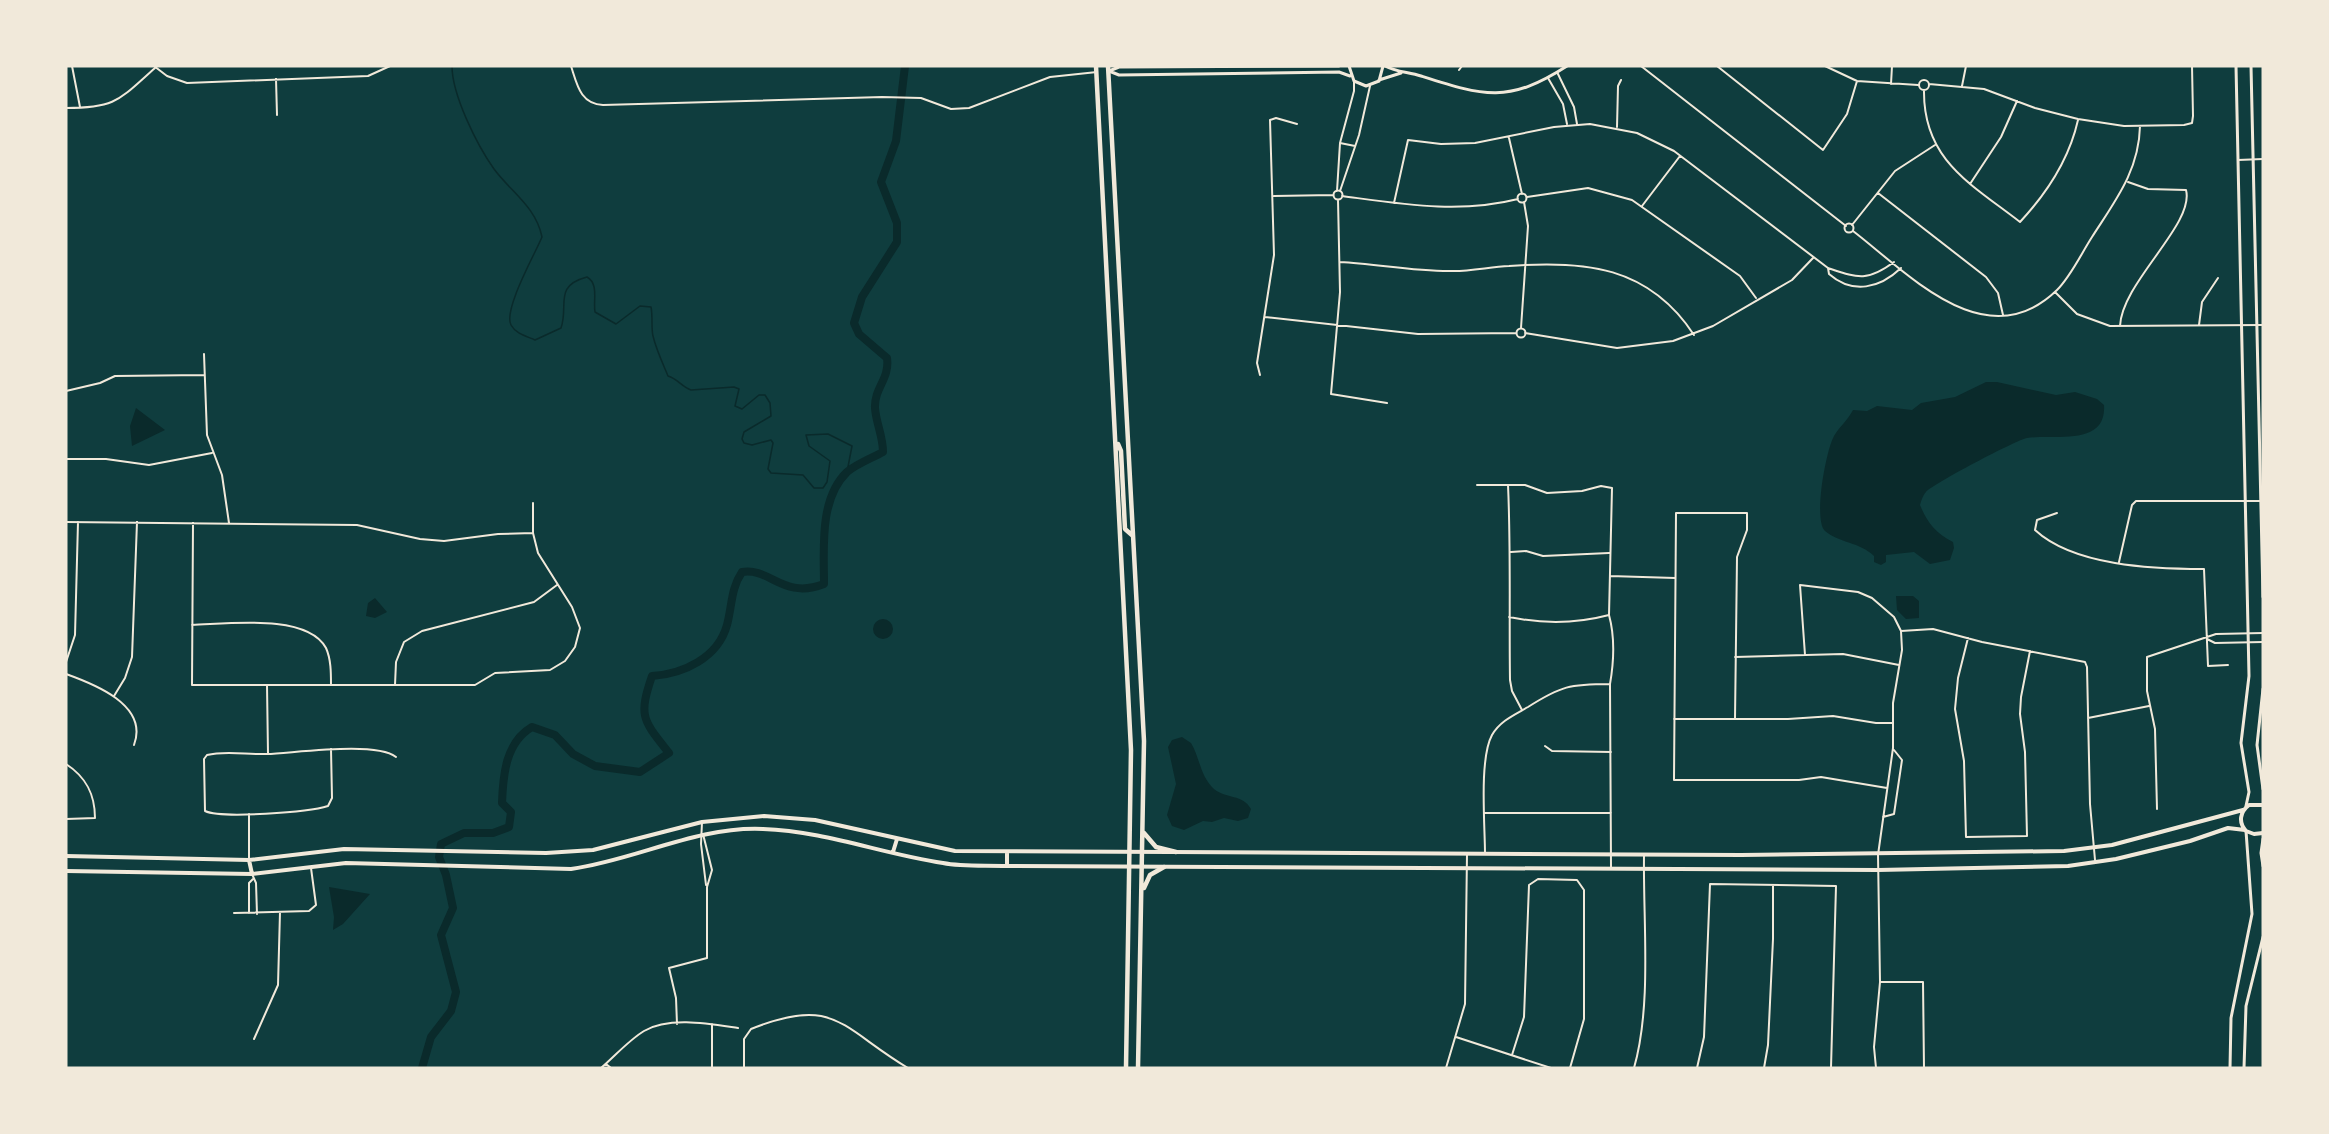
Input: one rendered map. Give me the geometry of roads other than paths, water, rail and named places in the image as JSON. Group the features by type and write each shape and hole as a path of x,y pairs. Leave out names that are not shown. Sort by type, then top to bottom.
{"highway":[{"path":"1126,1068 1131,867 1131,750 1097,69 1108,69 1144,741 1138,1068"},
{"path":"1116,441 1121,451 1125,529 1133,536"},
{"path":"1144,832 1156,847 1176,852"},
{"path":"1142,893 1150,875 1164,867"},
{"path":"1129,981 1140,981"}],"main road":[{"path":"66,856 249,860 344,849 546,853 593,850 702,822 764,816 805,819 955,851 1878,855 2095,849 2245,809 2255,803 2263,805"},
{"path":"2245,809 2241,820 2246,831"},
{"path":"66,871 252,877 346,863 571,869 599,865 703,834 771,830 815,834 946,864 1131,867 1878,870 2096,863 2190,841 2223,830 2263,833"},
{"path":"893,852 897,839"},
{"path":"1007,852 1007,866"},
{"path":"249,860 252,877"}],"street":[{"path":"72,66 80,108"},
{"path":"66,108 103,107 114,103 154,67 167,76 188,83 368,76 390,66"},
{"path":"571,66 580,93 587,101 597,105 882,97 921,98 951,109 969,108 1050,77 1097,69"},
{"path":"1108,69 1119,67 1340,66"},
{"path":"1349,66 1350,76"},
{"path":"1378,81 1384,66 1482,94 1515,91 1548,78 1567,66"},
{"path":"1459,70 1462,66"},
{"path":"1641,66 1846,225 1852,225"},
{"path":"1717,66 1823,150 1847,114 1857,81"},
{"path":"1825,66 1857,81 1918,85 1924,90"},
{"path":"1891,84 1892,66"},
{"path":"1962,86 1966,66"},
{"path":"1918,85 1924,80 1929,84 1992,90 2017,101 2078,119 2140,126 2192,123 2192,66"},
{"path":"2235,66 2248,633 2248,689 2241,743 2249,792 2245,809"},
{"path":"2251,66 2263,597"},
{"path":"1108,69 1119,75 1339,72 1350,76 1363,86 1370,86 1389,75 1406,73"},
{"path":"1557,72 1571,100 1577,124"},
{"path":"1548,78 1563,104 1567,125"},
{"path":"276,79 277,115"},
{"path":"1617,127 1618,86 1622,80"},
{"path":"1354,81 1354,92 1340,143 1338,191 1342,196 1394,203 1460,207 1518,199 1524,202"},
{"path":"1929,84 1924,90 1925,117 1935,145 1943,159 1970,184 2020,222 2054,180 2071,145 2078,119"},
{"path":"1274,196 1333,195 1338,191 1355,146 1370,86"},
{"path":"1563,104 1571,100"},
{"path":"1970,184 2001,137 2017,101"},
{"path":"1260,375 1257,363 1273,264 1274,196 1270,120 1276,118 1297,124"},
{"path":"1394,203 1408,140 1452,144 1509,137 1567,125 1617,127 1655,140 1680,156 1828,268 1854,277 1872,276 1894,262"},
{"path":"1935,145 1898,168 1852,225 1853,231 1959,309 1979,316 2003,315 2032,307 2055,292 2127,182 2137,156 2140,126"},
{"path":"1509,137 1522,194 1527,197 1588,188 1613,193 1642,206 1740,276 1757,299"},
{"path":"1340,143 1355,146"},
{"path":"1642,206 1680,156"},
{"path":"2238,160 2263,159"},
{"path":"2120,326 2126,298 2182,215 2188,197 2187,190 2148,189 2127,182"},
{"path":"1878,193 1986,277 1998,293 2003,315"},
{"path":"1518,199 1522,194"},
{"path":"1333,195 1338,200 1340,262 1331,394 1387,403"},
{"path":"1338,200 1342,196"},
{"path":"1516,333 1521,328 1528,226 1524,202 1527,197"},
{"path":"1846,225 1847,232 1853,231"},
{"path":"1521,328 1525,333 1617,348 1651,346 1694,335 1792,280 1814,257"},
{"path":"1340,262 1451,271 1526,265 1583,266 1625,275 1661,297 1680,315 1694,335"},
{"path":"1828,268 1829,274 1836,280 1853,287 1879,284 1901,268"},
{"path":"1853,287 1854,277"},
{"path":"2199,325 2202,302 2218,278"},
{"path":"2055,292 2082,317 2103,325 2263,325"},
{"path":"1265,317 1429,335 1516,333 1521,337 1525,333"},
{"path":"204,354 205,411 212,453 222,475 229,523"},
{"path":"66,391 115,376 204,375"},
{"path":"66,459 106,459 149,465 212,453"},
{"path":"1477,485 1525,485 1547,493 1582,491 1601,486 1612,488 1609,615 1612,629 1611,868"},
{"path":"1508,485 1511,552 1510,680 1512,691 1522,710"},
{"path":"2119,562 2132,505 2136,501 2262,501"},
{"path":"193,523 192,685 475,685 495,674 550,670 565,661 575,647 580,628 572,608 538,553 533,533 533,503"},
{"path":"1735,719 1737,557 1747,530 1747,513 1676,513 1674,780 1799,780 1821,777 1887,788"},
{"path":"2057,513 2037,520 2035,530 2071,553 2158,569 2204,569 2208,666 2228,665"},
{"path":"66,522 357,525 420,539 444,541 498,534 533,533"},
{"path":"66,662 75,635 78,522"},
{"path":"114,696 125,678 132,657 137,522"},
{"path":"1511,552 1526,551 1543,556 1610,553"},
{"path":"1610,576 1675,578"},
{"path":"395,685 396,663 404,642 422,631 534,602 558,585"},
{"path":"1805,655 1800,585 1858,592 1872,598 1890,612 1901,631 1892,723 1893,748 1878,855 1880,982 1874,1047 1876,1068"},
{"path":"1509,617 1535,622 1584,622 1609,615"},
{"path":"192,625 295,625 313,635 326,648 331,685"},
{"path":"1901,631 1933,629 2030,651 2079,659 2087,667 2090,804 2096,863"},
{"path":"2157,809 2155,729 2149,706 2147,657 2207,639 2216,634 2263,633"},
{"path":"1968,638 1958,678 1955,709 1963,755 1966,837 2027,836 2025,752 2021,706 2030,651"},
{"path":"2207,639 2215,643 2263,642"},
{"path":"1735,657 1778,658 1843,654 1899,665"},
{"path":"66,674 102,687 128,710 136,726 137,737 134,745"},
{"path":"1485,854 1485,753 1492,736 1502,723 1556,689 1575,684 1610,684"},
{"path":"267,685 268,754"},
{"path":"2263,689 2257,745 2263,789"},
{"path":"2088,718 2149,706"},
{"path":"1674,719 1788,719 1833,716 1876,723 1892,723"},
{"path":"1545,746 1552,751 1611,752"},
{"path":"1883,817 1894,814 1902,760 1893,748"},
{"path":"331,749 332,798 328,806 249,814 213,814 205,811 204,759 207,755 268,754 331,749 388,750 396,757"},
{"path":"66,764 75,770 88,786 95,805 95,818 66,819"},
{"path":"1485,813 1611,813"},
{"path":"249,814 249,860"},
{"path":"702,822 712,870 707,887"},
{"path":"2230,1068 2231,1018 2252,914 2246,831"},
{"path":"677,1024 676,998 669,968 707,958 707,887 701,844 703,834"},
{"path":"2263,839 2260,853 2263,866"},
{"path":"1634,1068 1641,1041 1643,1010 1645,853"},
{"path":"1446,1068 1465,1004 1467,854"},
{"path":"234,913 309,911 315,905 311,868"},
{"path":"249,914 249,882 252,877 256,883 257,914"},
{"path":"1512,1055 1524,1017 1529,885 1538,879 1572,879 1580,881 1584,890 1584,1019 1570,1068"},
{"path":"1697,1068 1704,1037 1710,884 1836,886 1831,1068"},
{"path":"1764,1068 1773,939 1773,885"},
{"path":"254,1039 278,985 280,912"},
{"path":"2244,1068 2246,1006 2263,937"},
{"path":"1880,982 1923,982 1924,1068"},
{"path":"744,1068 746,1034 750,1029 794,1015 816,1013 847,1024 908,1068"},
{"path":"601,1068 645,1030 677,1024 712,1024 738,1028"},
{"path":"712,1024 712,1068"},
{"path":"1456,1037 1551,1068"},
{"path":"606,1064 611,1068"}],"water":[{"path":"1986,382 1997,382 2056,395 2075,392 2097,399 2104,405 2103,418 2097,427 2088,433 2020,440 1958,472 1926,492 1920,505 1932,527 1953,542 1954,548 1950,560 1930,564 1914,552 1886,555 1886,562 1881,565 1874,562 1874,556 1868,551 1825,531 1820,513 1820,500 1828,455 1834,436 1853,410 1867,411 1877,406 1912,410 1921,403 1955,397"},
{"path":"136,408 165,430 132,446 130,426"},
{"path":"1896,596 1913,596 1919,601 1919,618 1906,619 1897,610"},
{"path":"375,598 387,612 375,618 366,616 368,603"},
{"path":"883,619 890,622 893,629 890,636 883,639 876,636 873,629 876,622"},
{"path":"1182,737 1191,743 1209,784 1219,792 1248,804 1251,809 1248,818 1238,821 1224,818 1212,822 1203,821 1184,830 1172,826 1167,815 1176,784 1168,747 1172,740"},
{"path":"329,887 370,894 343,924 333,930 334,917"}],"waterway":[{"path":"452,66 456,91 480,147 494,169 529,208 542,237 511,307 510,318 513,328 535,340 561,328 566,291 576,281 587,277 594,288 595,312 616,324 640,306 651,307 653,336 668,376 691,390 734,387 739,389 735,406 742,409 759,395 765,395 770,403 771,416 744,432 742,439 744,443 752,445 771,440 773,443 768,469 771,473 803,475 814,488 823,488 827,482 830,461 809,446 806,435 828,434 852,446 847,472"},
{"path":"422,1068 431,1037 451,1011 456,992 441,935 453,908 446,875 439,857 441,844 464,833 493,833 509,827 511,812 502,803 503,781 511,750 516,741 532,727 555,735 573,754 595,766 640,772 669,753 653,733 644,710 652,676 687,668 716,647 727,625 734,591 742,572 761,574 787,586 798,588 810,588 824,584 825,525 832,496 838,483 847,472 883,452 875,401 886,372 887,358 859,334 854,323 862,297 897,242 897,223 881,182 896,141 905,66"}]}
